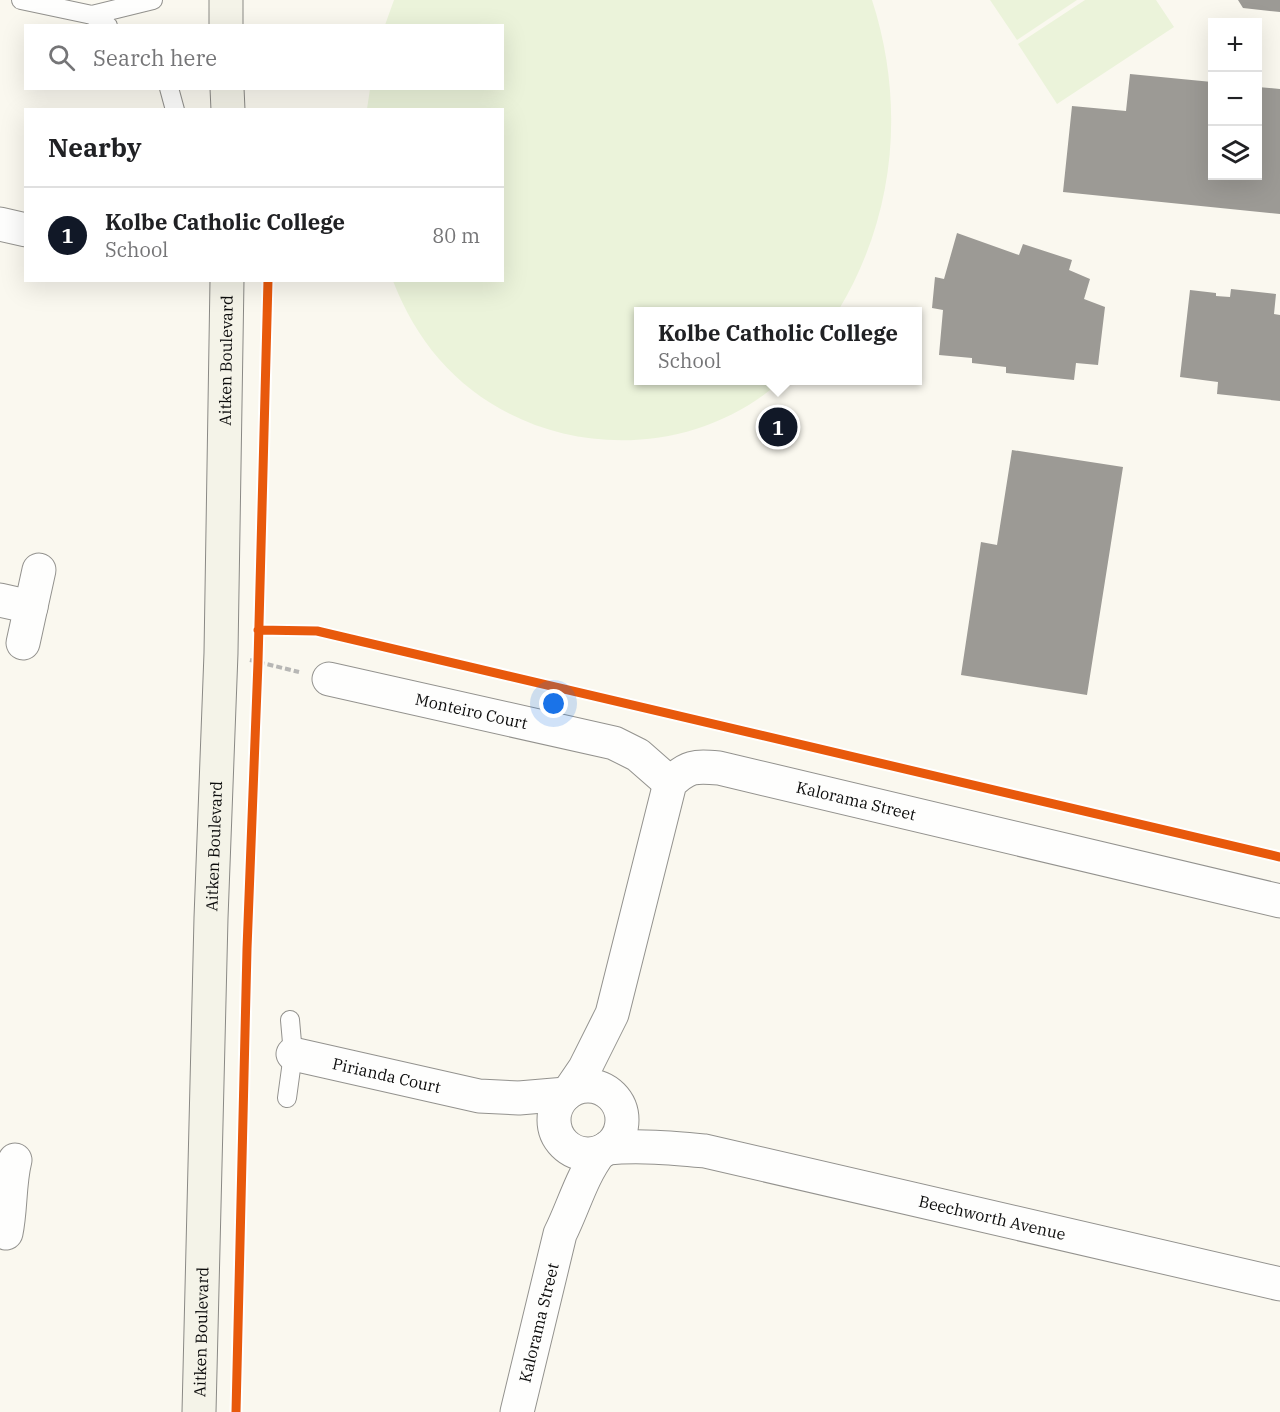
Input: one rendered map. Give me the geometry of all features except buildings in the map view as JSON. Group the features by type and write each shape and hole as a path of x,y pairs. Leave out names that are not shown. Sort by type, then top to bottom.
{"main road":[{"path":"226,0 226,24"},
{"path":"227,90 228,108"},
{"name":"Aitken Boulevard","path":"199,1412 220,653 227,282"}],"street":[{"path":"0,224 24,230"},
{"path":"22,643 15,603 39,570"},
{"name":"Monteiro Court","path":"329,679 614,743 638,755 670,783"},
{"name":"Kalorama Street","path":"670,783 683,771 697,766 719,768 1280,901"},
{"path":"612,1014 585,1068 558,1102 554,1112 557,1136 578,1153 589,1154 603,1150 615,1141 620,1132 622,1121 610,1059 612,1014 670,783"},
{"name":"Pirianda Court","path":"293,1054 479,1096 529,1116 557,1136"},
{"path":"568,1092 581,1086 603,1089 620,1107"},
{"name":"Pirianda Court","path":"479,1096 519,1098 568,1092"},
{"name":"Beechworth Avenue","path":"620,1107 705,1151"},
{"name":"Kalorama Street","path":"557,1136 562,1163 560,1234"},
{"name":"Beechworth Avenue","path":"603,1150 657,1146 705,1151 1280,1284"},
{"name":"Kalorama Street","path":"517,1412 560,1234 571,1213 578,1189 590,1166 603,1150"},
{"path":"5,1219 15,1160"}],"lane":[{"path":"21,0 92,15 105,24"},
{"path":"92,15 153,0"},
{"path":"170,90 174,108"},
{"path":"214,282 226,331"},
{"path":"287,1098 293,1054 290,1020"}],"path":[{"path":"257,672 258,651"},
{"path":"220,653 329,679"}],"green space":[{"path":"394,0 872,0 883,40 889,80 891,120 889,160 883,199 872,238 857,275 840,307 634,307 634,385 775,385 742,409 698,428 652,438 606,440 559,432 515,416 474,392 439,359 425,341 402,302 393,282 504,282 504,108 367,108 370,90 504,90 504,24 385,24"},
{"path":"990,0 1077,0 1017,40"},
{"path":"1085,0 1156,0 1174,27 1057,104 1018,44"}],"cycle path":[{"path":"236,1412 247,949 258,662 268,282"},
{"path":"258,630 317,631 1280,857"}],"place":[{"name":"Kolbe Catholic College","path":"778,427"}]}
